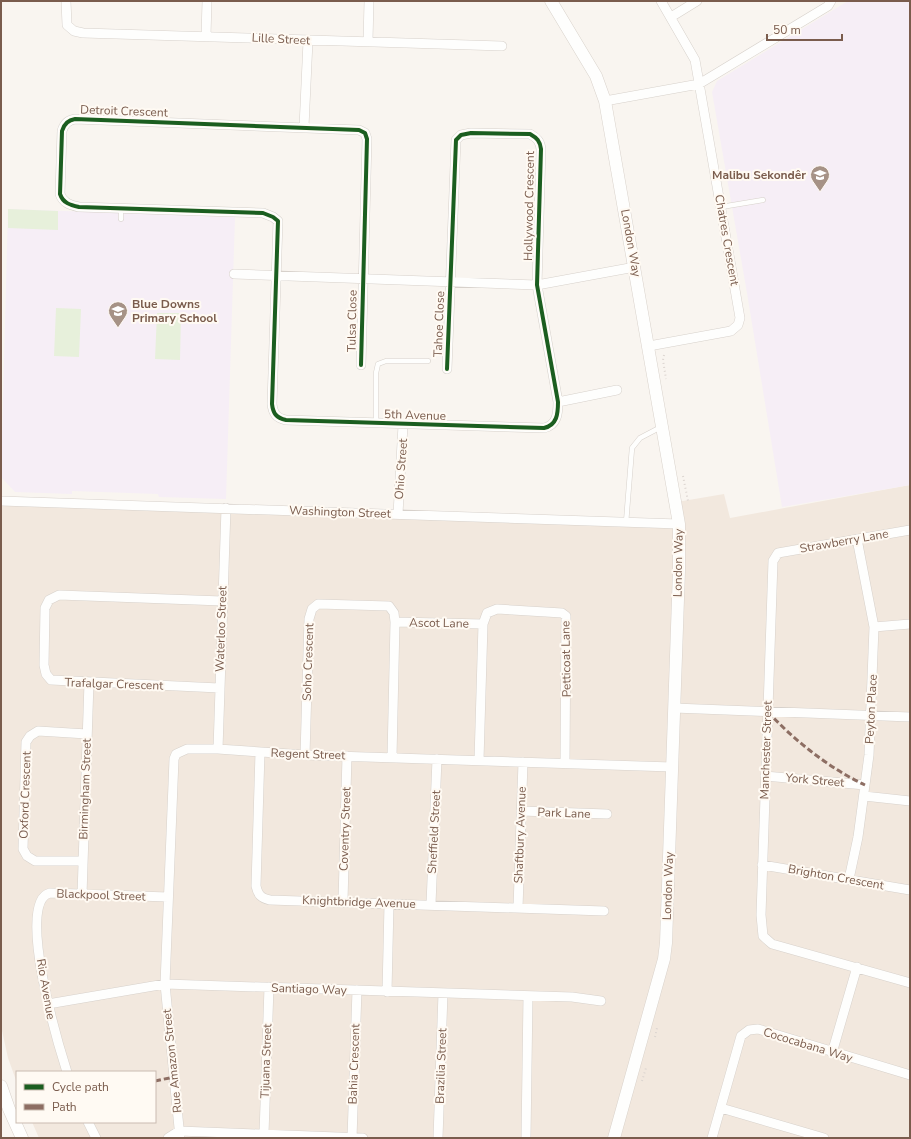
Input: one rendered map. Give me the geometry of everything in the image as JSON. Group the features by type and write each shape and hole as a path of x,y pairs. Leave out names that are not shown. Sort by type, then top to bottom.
{"street":[{"name":"Lille Street","path":"66,1 66,21 71,29 83,32 308,41 368,41 502,46"},
{"path":"206,36 207,1"},
{"path":"368,41 369,1"},
{"name":"London Way","path":"551,1 596,76 606,101 679,524 680,570 669,872 664,959 614,1138"},
{"name":"Chatres Crescent","path":"649,346 731,331 738,325 740,314 693,56 661,1"},
{"path":"671,17 697,1"},
{"path":"606,101 699,84 828,6 831,1"},
{"path":"304,127 308,41"},
{"name":"Detroit Crescent","path":"276,275 278,221 268,214 79,207 66,203 61,198 60,194 62,131 70,120 359,130 366,136 363,278"},
{"name":"Hollywood Crescent","path":"451,280 456,140 462,135 470,133 530,134 538,140 541,149 537,285"},
{"path":"234,274 451,280 537,285 635,267"},
{"name":"5th Avenue","path":"276,275 272,404 275,415 286,420 403,425 550,427 556,419 558,402 537,285"},
{"name":"Tulsa Close","path":"361,365 363,278"},
{"name":"Tahoe Close","path":"447,369 451,280"},
{"path":"558,402 617,390"},
{"name":"Ohio Street","path":"398,514 403,425"},
{"name":"Washington Street","path":"1,501 679,524"},
{"name":"Waterloo Street","path":"218,749 226,508"},
{"name":"Strawberry Lane","path":"778,553 910,530"},
{"name":"Peyton Place","path":"849,879 858,837 864,796 871,716 874,627 857,539"},
{"name":"Manchester Street","path":"778,553 773,564 761,930 765,939 772,944 857,967"},
{"name":"Trafalgar Crescent","path":"219,688 54,681 46,674 44,665 45,608 52,598 59,595 222,601"},
{"name":"Soho Crescent","path":"305,755 309,619 312,609 318,604 389,606 394,613 392,757"},
{"name":"Petticoat Lane","path":"483,624 487,613 497,609 562,613 566,616 565,763"},
{"name":"Ascot Lane","path":"395,622 483,624"},
{"path":"479,760 483,624"},
{"path":"874,627 910,624"},
{"name":"Birmingham Street","path":"82,895 89,682"},
{"path":"674,708 910,717"},
{"name":"Oxford Crescent","path":"83,861 35,861 27,856 23,849 26,742 30,736 38,731 87,734"},
{"name":"Regent Street","path":"164,984 174,759 176,754 187,749 218,749 305,755 672,767"},
{"name":"Knightbridge Avenue","path":"260,752 256,886 260,896 270,900 343,901 389,904 431,904 604,911"},
{"name":"Coventry Street","path":"343,901 347,756"},
{"name":"Sheffield Street","path":"431,904 437,759"},
{"name":"Shaftbury Avenue","path":"518,908 523,762"},
{"name":"York Street","path":"765,776 865,785"},
{"path":"864,796 910,801"},
{"name":"Park Lane","path":"521,811 607,814"},
{"name":"Brighton Crescent","path":"762,865 910,890"},
{"name":"Blackpool Street","path":"38,904 43,897 50,893 168,898"},
{"name":"Rio Avenue","path":"38,904 37,930 48,1004 67,1071"},
{"path":"387,992 389,904"},
{"path":"832,1053 857,967 910,983"},
{"name":"Santiago Way","path":"48,1004 164,984 572,997 601,1001"},
{"name":"Rue Amazon Street","path":"164,984 180,1134"},
{"name":"Tijuana Street","path":"264,1134 269,987"},
{"name":"Bahia Crescent","path":"352,1138 357,990"},
{"name":"Brazilia Street","path":"438,1138 443,993"},
{"path":"526,1138 528,996"},
{"name":"Cococabana Way","path":"712,1138 741,1036 749,1030 758,1029 832,1053 910,1075"},
{"path":"1,1086 22,1138"},
{"path":"721,1108 824,1138"},
{"path":"88,1123 96,1138"},
{"path":"168,1138 180,1134 264,1134 363,1138"}],"lane":[{"path":"721,207 763,200"},
{"path":"121,209 121,219"},
{"path":"376,423 376,373 378,364 386,361 428,361"},
{"path":"626,523 632,448 640,438 663,426"}],"shaded area":[{"name":"Malibu Sekondêr","path":"848,1 910,1 910,485 782,507 712,92 717,81"},
{"name":"Blue Downs Primary School","path":"8,209 235,217 226,499 159,497 158,494 72,491 72,494 15,492 1,477"},
{"path":"910,485 910,1138 275,1138 180,1132 171,1138 39,1138 32,1123 156,1123 156,1071 16,1071 16,1080 8,1058 1,1026 1,502 678,526 677,502 724,494 730,518"}],"green space":[{"path":"8,209 58,211 58,230 8,228"},
{"path":"56,308 81,309 79,357 54,356"},
{"path":"157,313 181,313 180,360 155,359"}],"marked path":[{"path":"768,712 778,723 813,753 838,770 865,785"},
{"path":"156,1081 174,1077"}],"cycle path":[{"path":"361,365 367,139 365,133 359,130 75,119 70,120 65,124 62,131 60,194 65,202 79,207 263,213 278,221 272,404 274,412 280,418 286,420 544,428 548,427 554,422 558,411 558,402 537,285 541,149 539,142 532,135 471,133 461,135 456,140 447,369"}],"place":[{"name":"Malibu Sekondêr","path":"820,192"},
{"name":"Blue Downs Primary School","path":"118,328"}]}
